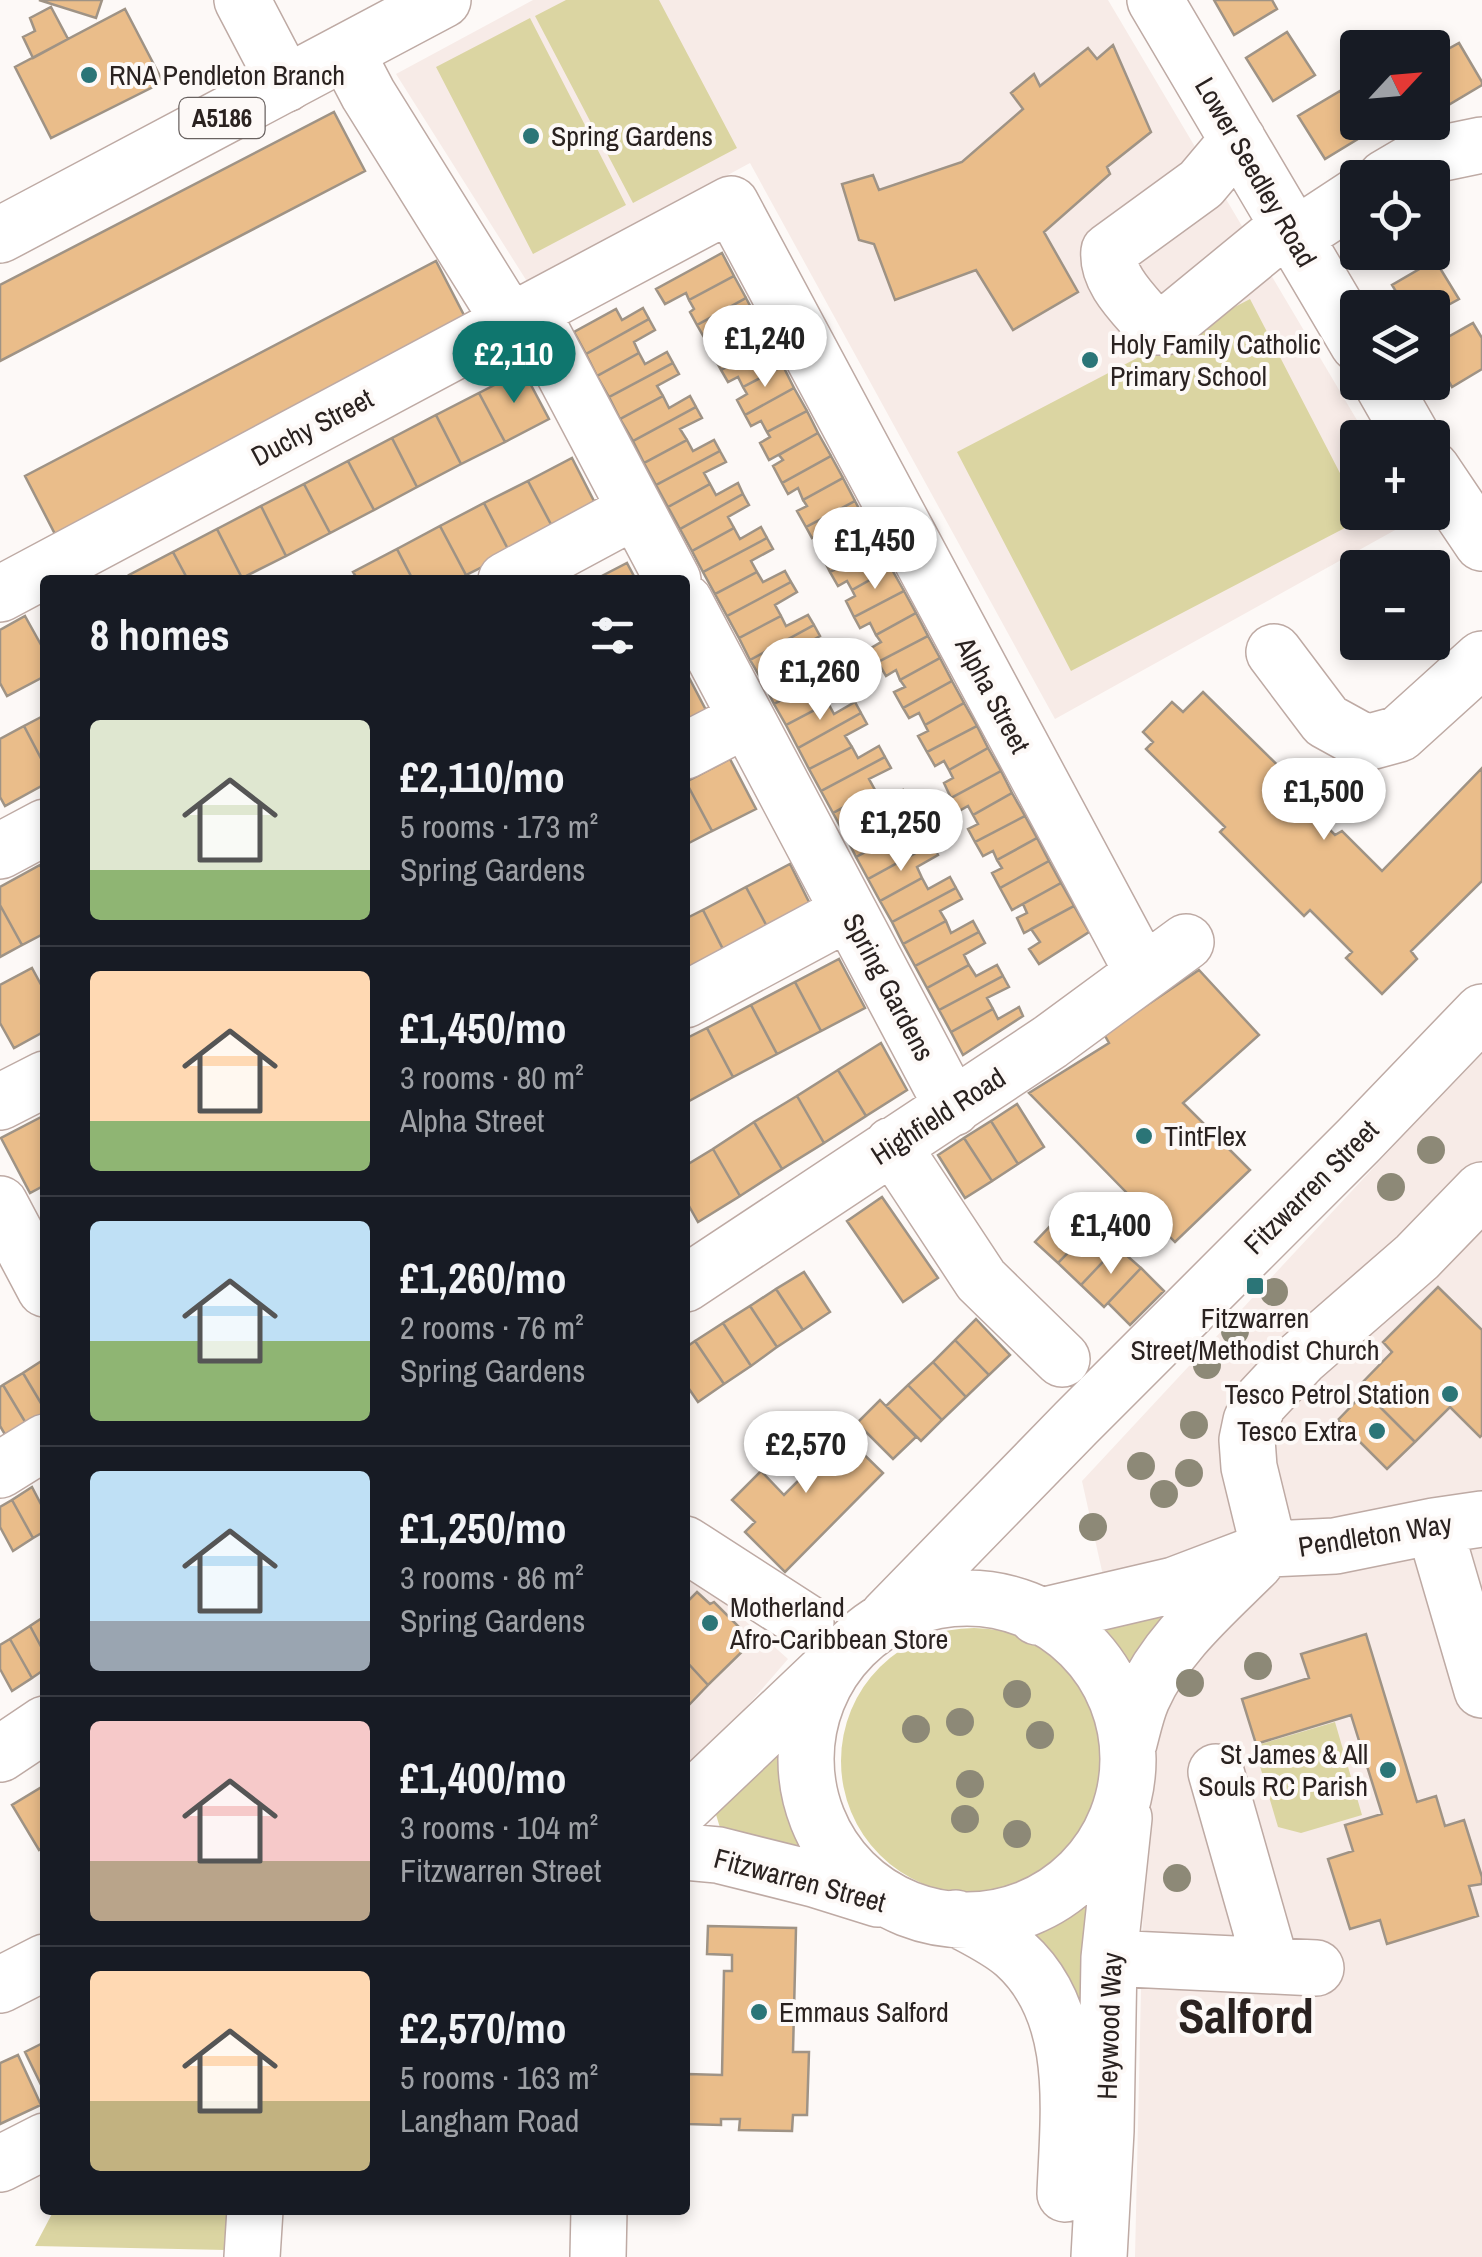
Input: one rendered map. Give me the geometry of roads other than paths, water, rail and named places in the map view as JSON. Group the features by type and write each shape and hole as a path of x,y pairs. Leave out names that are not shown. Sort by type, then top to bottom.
{"street":[{"path":"242,0 286,84"},
{"name":"A5186","path":"0,236 286,84 357,73 443,0"},
{"name":"Lower Seedley Road","path":"1156,0 1340,314"},
{"path":"357,73 520,316 670,575"},
{"path":"1238,140 1201,184 1109,252 1112,275 1152,328 1165,328 1291,231 1340,205"},
{"path":"1416,160 1482,144"},
{"name":"Duchy Street","path":"55,575 520,316 731,204"},
{"name":"Alpha Street","path":"731,204 1165,958"},
{"path":"1450,496 1482,543"},
{"path":"515,575 636,510"},
{"name":"Spring Gardens","path":"690,612 953,1108"},
{"path":"1274,652 1326,722 1366,743 1399,734 1482,659"},
{"path":"690,748 747,720"},
{"path":"0,850 40,830"},
{"path":"690,997 850,912"},
{"name":"Highfield Road","path":"690,1281 953,1108 1165,958"},
{"name":"Fitzwarren Street","path":"881,1623 1482,1012"},
{"path":"0,1102 40,1082"},
{"path":"892,1145 981,1280 1062,1359"},
{"path":"821,1642 804,1772 826,1838 848,1866 875,1890 936,1914 986,1918 1025,1910 1064,1892 1112,1837 1142,1700 1162,1665 1190,1629 1268,1550 1247,1440 1258,1403 1301,1358 1477,1204"},
{"path":"4,1224 40,1281"},
{"path":"0,1470 40,1445"},
{"name":"Fitzwarren Street","path":"1012,1490 997,1515 993,1559 1000,1583 1026,1612"},
{"path":"1458,1522 1482,1690"},
{"name":"Pendleton Way","path":"1026,1612 1174,1584 1268,1550 1335,1546 1458,1522"},
{"path":"690,1548 821,1642 848,1648 881,1623 919,1606 956,1599 987,1601 1026,1612 1080,1645 1103,1673 1118,1702 1127,1769"},
{"path":"690,1799 821,1642"},
{"path":"0,1754 40,1727"},
{"name":"Heywood Way","path":"1099,2257 1110,1958 1127,1769"},
{"path":"1110,1958 1294,1966 1216,1772"},
{"name":"Fitzwarren Street","path":"690,1852 718,1855 936,1914"},
{"name":"Heywood Way","path":"936,1914 990,1936 1016,1955 1051,2003 1066,2060 1068,2130 1063,2257"},
{"path":"0,1985 40,1965"},
{"path":"0,2164 40,2144"},
{"path":"252,2257 255,2215"},
{"path":"598,2257 600,2215"}],"place":[{"name":"RNA Pendleton Branch","path":"89,75"},
{"name":"Spring Gardens","path":"531,136"},
{"name":"Holy Family Catholic Primary School","path":"1090,360"},
{"name":"TintFlex","path":"1144,1136"},
{"name":"Fitzwarren Street/Methodist Church","path":"1255,1286"},
{"name":"Tesco Petrol Station","path":"1450,1394"},
{"name":"Tesco Extra","path":"1377,1431"},
{"name":"Motherland Afro-Caribbean Store","path":"710,1623"},
{"name":"St James & All Souls RC Parish","path":"1388,1770"},
{"name":"Emmaus Salford","path":"759,2012"}],"district":[{"name":"Salford","path":"1246,2015"}]}
